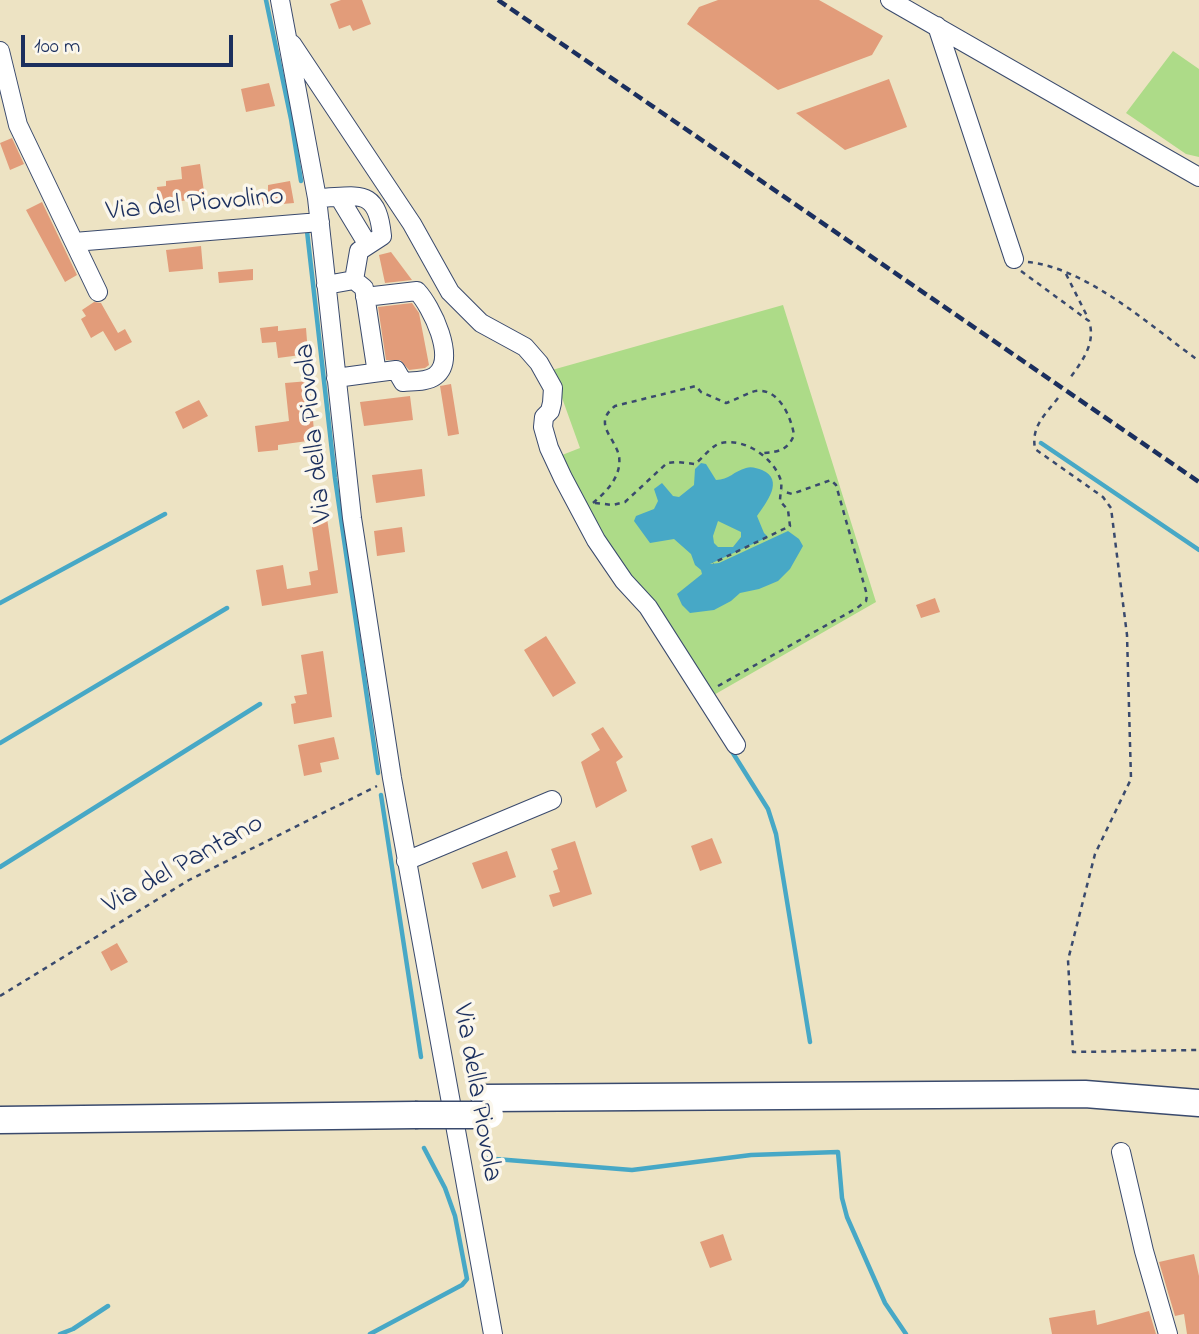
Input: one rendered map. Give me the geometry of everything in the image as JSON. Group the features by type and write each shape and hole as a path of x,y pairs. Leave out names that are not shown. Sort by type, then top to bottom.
{"highway":[{"path":"488,1107 1085,1094 1199,1103"},
{"path":"0,1103 993,1111 1143,1115 1199,1120"},
{"path":"0,1120 415,1107"}],"street":[{"name":"Via della Piovola","path":"281,0 317,198 352,518 392,778 493,1334"},
{"path":"890,0 1199,177"},
{"path":"937,26 1014,259"},
{"path":"286,35 411,224 450,292 481,323 524,347 539,363 552,388 552,403 550,411 544,416 543,427 563,478 596,540 624,581 648,607 736,746"},
{"name":"Via del Piovolino","path":"0,51 18,125 98,292"},
{"path":"339,197 368,245"},
{"path":"317,198 363,197 372,203 380,214 382,236 359,251 354,281"},
{"name":"Via del Piovolino","path":"74,242 320,222"},
{"path":"327,285 354,281 364,288 376,367 373,373"},
{"path":"337,378 396,370 403,382 430,379 438,375 443,365 443,346 438,322 417,291 365,296"},
{"path":"406,861 552,800"},
{"path":"1121,1152 1144,1251 1168,1334"}],"path":[{"path":"1014,259 1049,265 1100,290 1199,361"},
{"path":"1014,259 1024,275 1089,321"},
{"path":"1066,273 1092,332 1087,354 1070,377"},
{"path":"713,563 790,526 788,510 780,501 780,479 765,456 760,453 752,448 723,442 717,444 695,464 667,463 625,502 613,505 593,503 608,490 618,472 619,455 606,430 605,420 615,406 696,386 716,400 726,403 762,391 786,408 794,435 785,449 774,453 760,453"},
{"path":"1058,398 1037,426 1033,437 1035,449 1103,497 1111,508 1127,635 1131,779 1096,854 1068,960 1073,1052 1199,1050"},
{"path":"704,694 857,608 866,600 836,485 831,480 792,494 782,491"},
{"path":"733,547 737,552"},
{"name":"Via del Pantano","path":"0,996 189,880 392,778"}],"green space":[{"path":"1173,51 1199,69 1199,157 1186,154 1126,113"},
{"path":"783,305 876,602 712,696 621,567 557,457 580,448 552,370"}],"water":[{"path":"701,463 706,464 716,480 754,467 769,474 773,486 757,516 768,537 710,564 719,563 788,531 799,539 803,546 790,569 778,581 740,593 714,610 690,613 677,594 702,574 701,570 695,565 691,554 674,539 650,543 634,521 636,516 654,509 658,501 654,489 662,483 673,496 679,497 694,485 695,469","holes":["718,521 741,532 741,537 733,547 718,547 714,543 713,536"]}],"building":[{"path":"341,0 362,0 371,24 353,31 350,25 339,29 330,4"},
{"path":"718,0 819,0 883,36 872,55 778,90 687,24 699,7"},
{"path":"889,79 907,127 845,150 796,113"},
{"path":"269,83 275,106 246,112 241,89"},
{"path":"12,138 24,164 10,170 0,143"},
{"path":"200,164 205,198 174,202 175,208 160,209 157,187 166,186 166,181 182,179 181,167"},
{"path":"290,181 294,203 248,207 247,195 268,193 268,185"},
{"path":"42,202 77,275 65,282 26,210"},
{"path":"201,246 203,269 169,272 166,250"},
{"path":"391,252 412,280 385,283 379,255"},
{"path":"253,269 253,280 219,283 218,272"},
{"path":"94,302 101,303 118,333 125,329 132,342 115,351 103,331 91,338 81,319 86,316 82,310"},
{"path":"412,303 419,313 429,365 409,370 400,360 386,360 378,307"},
{"path":"278,326 278,331 306,328 308,354 278,358 276,342 262,343 260,328"},
{"path":"309,381 315,440 278,445 278,450 258,452 255,426 289,421 285,383"},
{"path":"451,384 459,434 448,436 440,386"},
{"path":"410,396 413,420 364,426 360,402"},
{"path":"199,400 208,416 183,429 175,412"},
{"path":"422,469 425,496 376,503 372,475"},
{"path":"327,518 338,593 262,606 256,570 283,565 287,589 311,585 309,572 318,570 311,520"},
{"path":"402,527 405,552 377,556 374,531"},
{"path":"935,598 940,612 921,618 916,605"},
{"path":"546,636 576,683 553,697 524,650"},
{"path":"323,651 332,717 294,724 291,704 296,703 294,696 307,694 301,655"},
{"path":"603,727 623,757 616,762 627,791 596,808 581,762 600,750 591,734"},
{"path":"334,737 339,759 320,763 322,772 304,776 298,745"},
{"path":"712,838 722,863 700,871 691,846"},
{"path":"575,841 592,894 553,907 549,895 560,892 553,871 558,869 551,849"},
{"path":"507,851 516,877 482,889 472,863"},
{"path":"117,943 128,962 111,971 101,952"},
{"path":"723,1234 732,1260 710,1268 700,1242"},
{"path":"1194,1254 1199,1276 1199,1334 1187,1334 1184,1314 1175,1316 1159,1262"},
{"path":"1095,1310 1097,1325 1149,1311 1156,1334 1052,1334 1049,1318"}],"waterway":[{"path":"266,0 301,181"},
{"path":"307,231 335,478 378,773"},
{"path":"1041,443 1199,550"},
{"path":"0,603 165,514"},
{"path":"0,743 227,608"},
{"path":"0,867 260,704"},
{"path":"731,750 768,809 776,834 810,1042"},
{"path":"381,795 421,1057"},
{"path":"370,1334 462,1285 467,1279 455,1216 445,1188 424,1148"},
{"path":"483,1158 632,1170 751,1155 838,1152 842,1198 847,1217 885,1303 906,1334"},
{"path":"60,1334 73,1329 108,1306"}],"railway":[{"path":"498,0 1199,482"}]}
